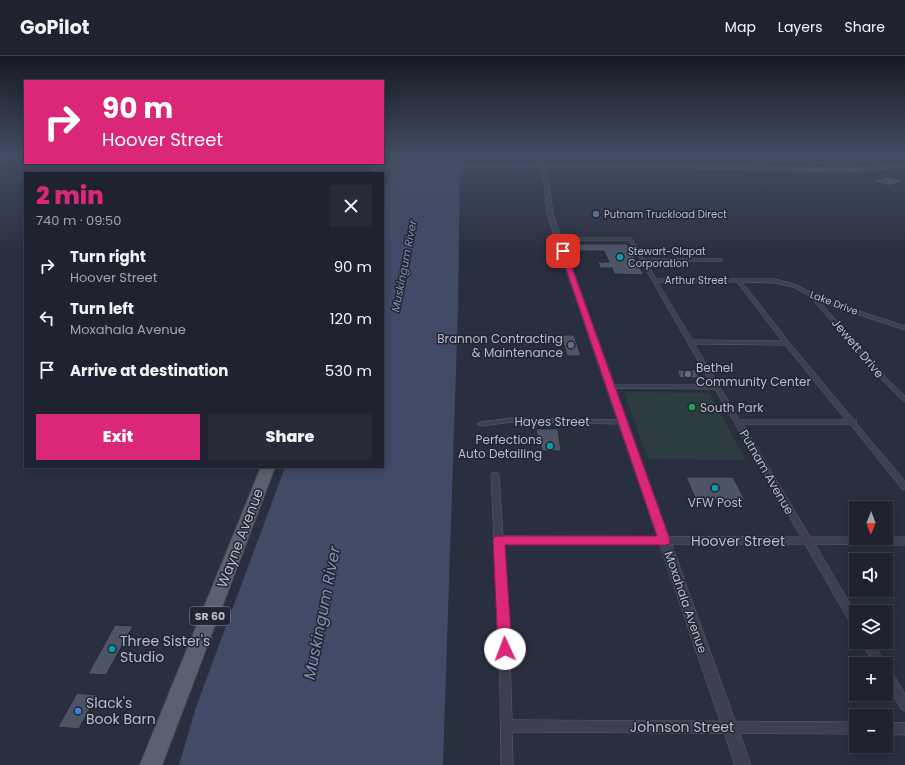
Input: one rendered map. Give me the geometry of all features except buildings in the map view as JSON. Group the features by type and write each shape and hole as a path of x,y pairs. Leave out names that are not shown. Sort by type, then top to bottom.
{"main road":[{"name":"Wayne Avenue","path":"152,765 268,468"}],"street":[{"name":"Moxahala Avenue","path":"547,188 550,214 743,765"},
{"name":"Putnam Avenue","path":"559,239 630,239 849,611"},
{"path":"642,260 720,260"},
{"name":"Arthur Street","path":"654,280 738,280"},
{"path":"738,280 787,343 905,486"},
{"name":"Lake Drive","path":"738,280 767,280 795,286 812,296 905,328"},
{"name":"Jewett Drive","path":"812,296 886,381 905,400"},
{"path":"691,342 787,343"},
{"path":"611,387 718,388"},
{"name":"Hayes Street","path":"481,424 512,420 623,422"},
{"path":"738,422 853,422"},
{"path":"495,475 504,618 507,765"},
{"name":"Hoover Street","path":"498,540 905,541"},
{"path":"893,685 905,705"},
{"name":"Johnson Street","path":"507,726 849,728"},
{"path":"893,728 905,729"}],"shaded area":[{"path":"624,392 709,393 746,460 648,459"}],"water":[{"name":"Muskingum River","path":"385,188 460,188 458,309 443,765 179,765 196,707 285,468 384,468 384,192"}],"place":[{"name":"Putnam Truckload Direct","path":"596,214"},
{"name":"Stewart-Glapat Corporation","path":"620,257"},
{"name":"Brannon Contracting & Maintenance","path":"571,345"},
{"name":"Bethel Community Center","path":"688,374"},
{"name":"South Park","path":"692,407"},
{"name":"Perfections Auto Detailing","path":"550,446"},
{"name":"VFW Post","path":"715,488"},
{"name":"Three Sister's Studio","path":"112,649"},
{"name":"Slack's Book Barn","path":"78,711"}],"route":[{"path":"505,649 498,540 665,540 563,251"}]}
